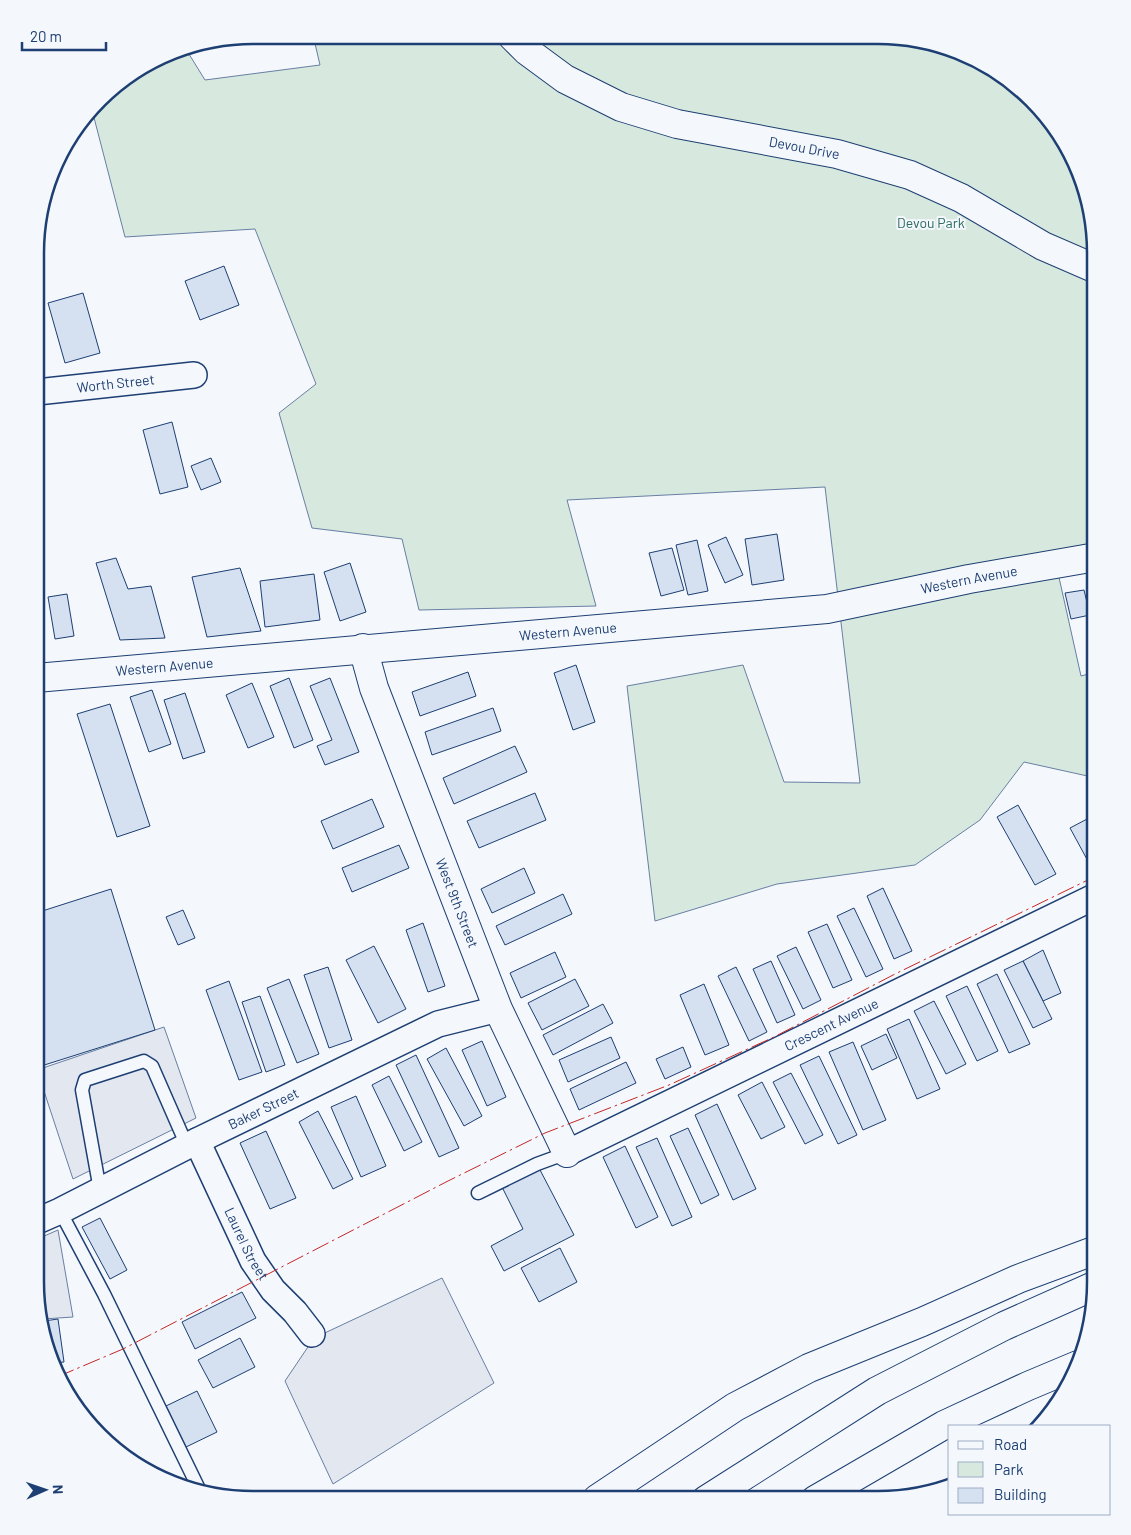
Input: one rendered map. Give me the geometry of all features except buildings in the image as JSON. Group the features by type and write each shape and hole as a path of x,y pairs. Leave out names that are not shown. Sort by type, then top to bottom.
{"main road":[{"name":"Devou Drive","path":"521,44 565,79 621,107 677,124 837,154 910,175 961,198 1043,246 1087,265"},
{"name":"Western Avenue","path":"44,677 827,609 969,579 1087,559"},
{"name":"West 9th Street","path":"363,648 374,688 498,1009 567,1153"},
{"path":"609,1491 735,1407 810,1368 922,1322 1018,1279 1087,1253"},
{"path":"720,1491 877,1391 1004,1326 1087,1289"},
{"path":"831,1491 944,1424 1068,1370"}],"street":[{"name":"Worth Street","path":"44,391 194,375"},
{"name":"Crescent Avenue","path":"567,1153 1087,900"},
{"name":"Baker Street","path":"44,1218 438,1024 498,1009"},
{"name":"Laurel Street","path":"192,1144 253,1261 273,1290 295,1312 312,1334"}],"lane":[{"path":"100,1190 82,1090 85,1080 144,1061 152,1066 192,1144"},
{"path":"478,1193 536,1164 567,1153"},
{"path":"60,1211 104,1294 197,1484"}],"green space":[{"name":"Devou Park","path":"315,44 892,44 933,51 971,65 1006,87 1026,105 1044,125 1066,160 1080,198 1087,239 1087,559 1056,564 1081,676 1087,674 1087,776 1024,762 980,820 915,865 777,884 655,921 627,686 743,665 784,782 860,783 825,487 567,500 596,606 419,610 402,539 312,528 279,413 316,384 255,229 125,237 94,117 125,87 160,65 189,54 205,80 320,65"}],"shaded area":[{"path":"164,1027 196,1118 73,1179 44,1091 44,1068"},
{"path":"58,1230 73,1317 47,1319 44,1296 44,1236"},
{"path":"442,1278 494,1383 333,1484 285,1381 314,1338"}],"power":[{"path":"65,1374 123,1349 545,1133 669,1085 774,1037 895,974 1087,880"}]}
